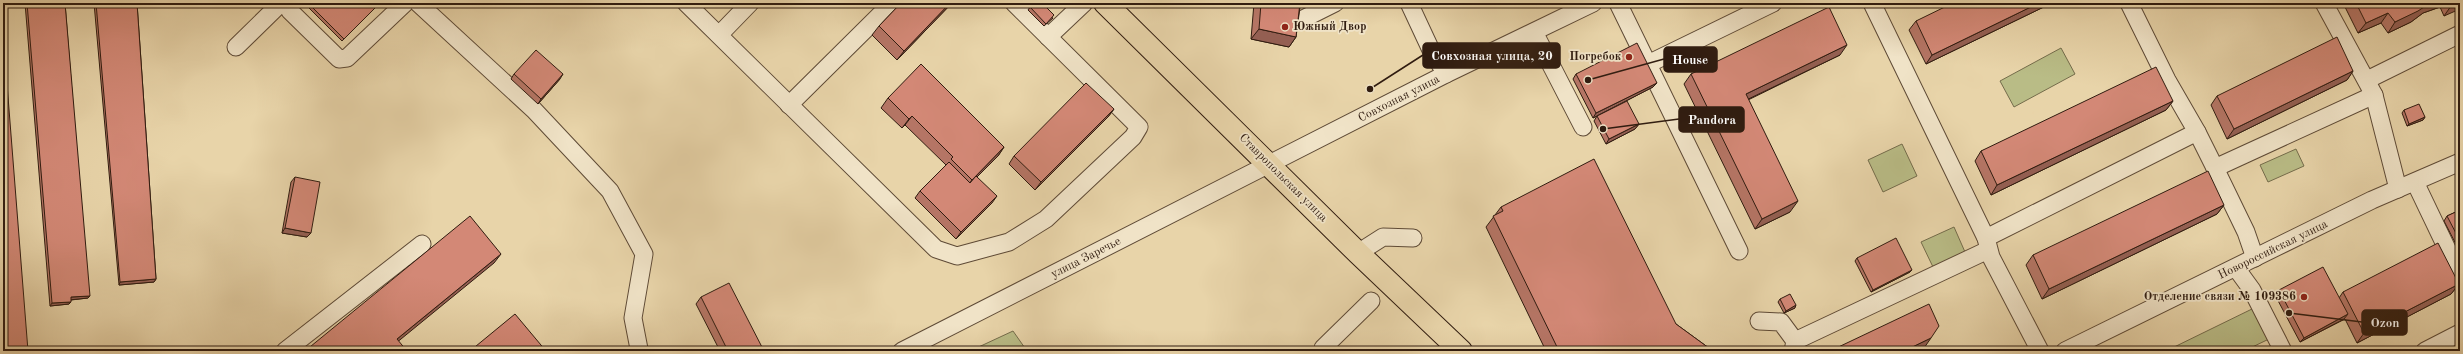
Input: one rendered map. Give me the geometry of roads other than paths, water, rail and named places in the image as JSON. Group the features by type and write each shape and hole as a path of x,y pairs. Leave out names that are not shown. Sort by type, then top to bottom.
{"main road":[{"name":"Ставропольская улица","path":"1105,3 1269,163 1358,253 1461,351"}],"street":[{"path":"236,47 281,3"},
{"path":"286,3 290,11 339,59 347,58 405,3"},
{"path":"418,3 534,110 610,191 644,254 632,318 639,349"},
{"path":"686,3 936,249 957,256 1009,242 1046,219 1133,137 1139,127 1014,3"},
{"path":"718,35 750,3"},
{"path":"789,104 892,3"},
{"path":"1048,37 1084,3"},
{"path":"1301,20 1335,3"},
{"path":"1408,3 1430,48 1446,74"},
{"name":"Совхозная улица","path":"1269,163 1298,151 1446,74 1593,3"},
{"path":"1618,3 1739,251"},
{"path":"1648,64 1773,3"},
{"path":"1873,3 1987,244 2040,351"},
{"path":"2129,3 2167,80 2197,132 2215,168 2246,232 2255,258"},
{"path":"2324,3 2371,87 2398,189"},
{"path":"1534,32 1583,126"},
{"path":"2215,168 2371,87 2460,34"},
{"path":"1759,321 1781,322 1794,346 2197,132"},
{"name":"Новороссийская улица","path":"2065,351 2398,189 2460,162"},
{"name":"улица Заречье","path":"902,351 1064,270 1269,163"},
{"path":"2415,182 2460,276"},
{"path":"1358,253 1383,237 1413,238"},
{"path":"285,351 422,244"},
{"path":"2236,268 2252,290 2283,351"},
{"path":"1326,351 1323,348 1371,301"},
{"path":"2425,351 2460,333"}],"place":[{"name":"Южный Двор","path":"1285,27"},
{"name":"Погребок","path":"1629,57"},
{"name":"House","path":"1588,80"},
{"name":"Совхозная улица, 20","path":"1370,89"},
{"name":"Pandora","path":"1603,129"},
{"name":"Отделение связи № 109386","path":"2304,297"},
{"name":"Ozon","path":"2289,313"}]}
